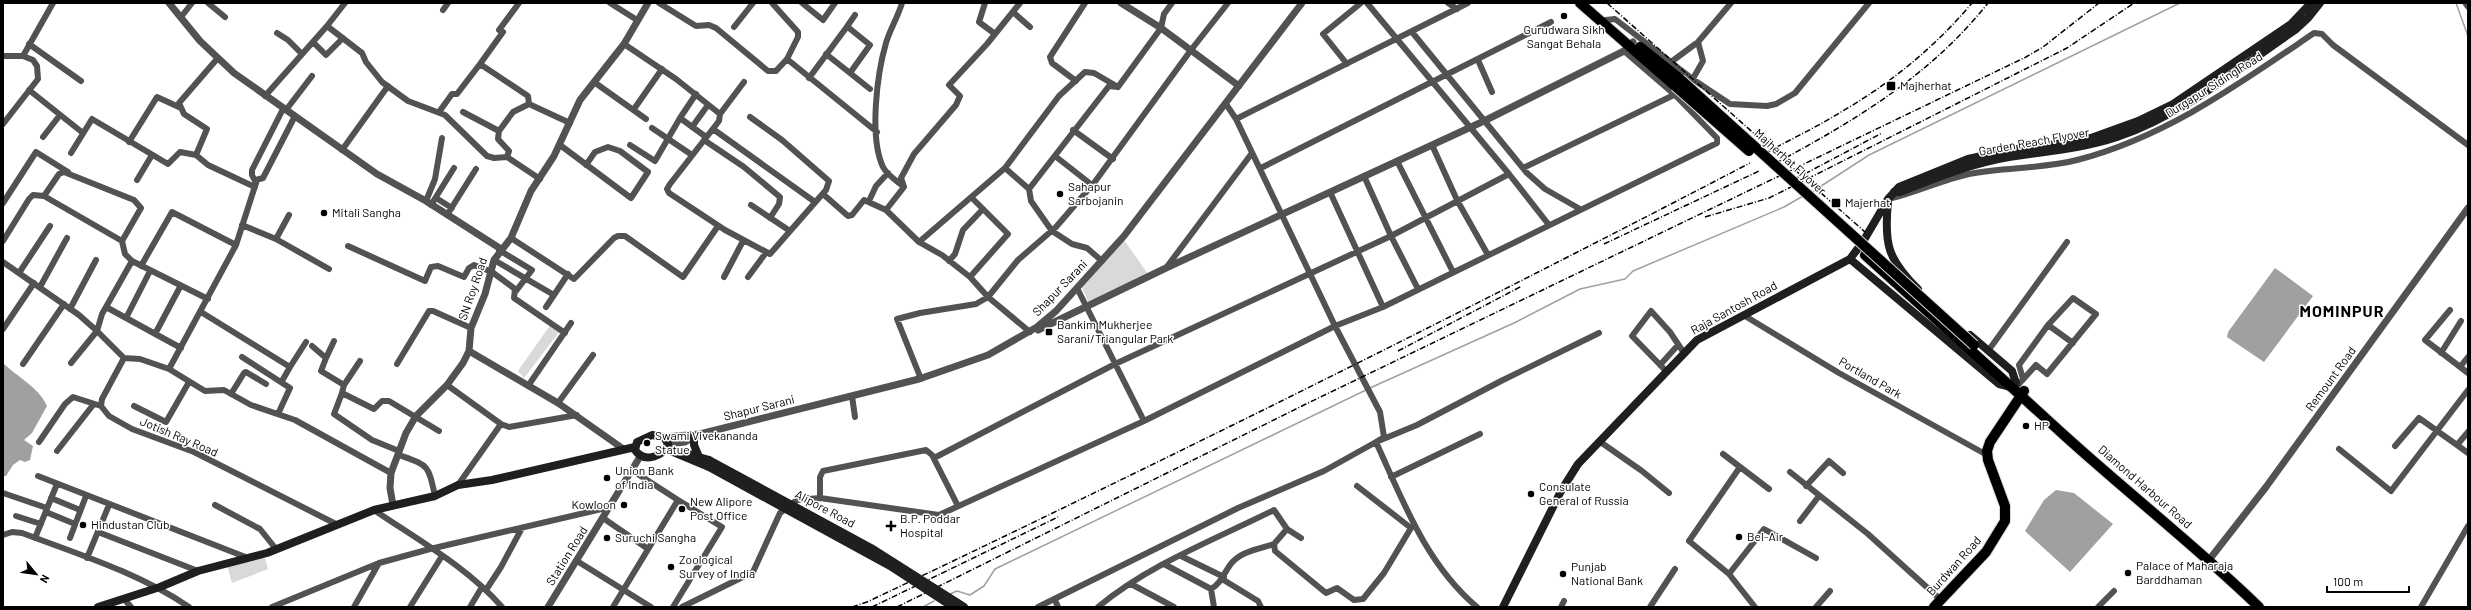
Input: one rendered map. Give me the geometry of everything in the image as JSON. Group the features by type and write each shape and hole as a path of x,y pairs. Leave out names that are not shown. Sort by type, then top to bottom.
{"highway":[{"path":"1580,3 1629,46"},
{"path":"1588,3 1606,20 1629,46"},
{"name":"Majherhat Flyover","path":"1629,46 1677,86 1972,348 2019,387"},
{"path":"1987,455 1990,442 2019,387"},
{"name":"Diamond Harbour Road","path":"2019,387 2266,607"},
{"name":"Burdwan Road","path":"1937,604 1986,552 2005,521 2005,506 1987,455"},
{"name":"Diamond Harbour Road","path":"2212,558 2259,607"}],"main road":[{"name":"Garden Reach Flyover","path":"1890,195 1910,184 1968,159 2009,150 2091,138 2138,121 2173,104 2291,24 2312,3"},
{"name":"Garden Reach Flyover","path":"1910,184 1970,166 2010,157 2087,146 2141,128 2176,110 2295,30 2308,18 2320,3"},
{"path":"1890,195 1864,240 1850,259 1999,384 2019,387"},
{"path":"1890,195 1885,232 1888,250 1913,284 2012,372 2019,387"},
{"name":"Raja Santosh Road","path":"1503,607 1565,484 1578,464 1684,353 1697,340 1745,316 1850,259"},
{"path":"98,607 160,587 198,571 276,549 374,510 434,496 458,485 522,473 622,448 635,447 644,437 652,435 667,444 653,457 641,455 635,447"},
{"path":"697,436 694,448 699,457"},
{"name":"Alipore Road","path":"667,444 699,457 890,566 953,607"},
{"name":"Alipore Road","path":"667,444 709,463 871,548 964,607"}],"street":[{"path":"23,56 53,3"},
{"path":"169,3 217,59 265,96 377,174 429,203 500,250 531,268 527,278 513,295 514,298 564,332"},
{"path":"181,17 192,3"},
{"path":"208,3 225,16"},
{"path":"265,96 327,26 345,3"},
{"path":"443,10 448,3"},
{"path":"439,112 452,94 457,94 480,64 503,32 499,30 519,3"},
{"path":"610,3 637,20"},
{"name":"SN Roy Road","path":"393,505 390,488 391,473 406,433 416,416 447,385 469,351 471,328 492,272 494,260 500,250 511,238 531,191 540,179 560,145 580,100 624,44 648,3"},
{"path":"660,3 696,26 709,25 716,28 768,71 776,71 787,59 798,37 798,32 779,5 772,3"},
{"path":"734,27 753,3"},
{"path":"802,3 823,20 835,3"},
{"path":"902,3 884,52 879,78 877,132 881,159 888,173 904,187"},
{"path":"985,3 978,19 995,34"},
{"path":"904,187 901,178 914,154 956,104 960,96 949,85 995,34 1020,3"},
{"path":"1076,81 1052,63 1050,57 1085,3"},
{"path":"1121,3 1161,28 1239,86"},
{"path":"1118,87 1161,28 1164,14 1172,3"},
{"path":"921,379 898,319 920,313 976,304 988,297 1018,260 1052,231 1092,185 1112,160 1191,50 1228,3"},
{"name":"Shapur Sarani","path":"667,444 685,442 697,436 921,379 988,355 1030,332 1056,311 1124,236 1302,3"},
{"path":"1347,64 1323,34 1361,3"},
{"path":"1367,3 1395,39 1509,174 1549,225"},
{"path":"1448,3 1457,9"},
{"path":"1236,119 1468,3"},
{"path":"1671,62 1698,42 1731,3"},
{"path":"1606,20 1615,19 1694,80 1730,104 1746,107 1776,104 1795,93 1870,3"},
{"path":"1012,12 1030,27"},
{"path":"809,78 855,16"},
{"path":"1261,168 1551,22"},
{"path":"327,26 362,53 379,79 388,86 414,104 439,112 448,118 487,156 494,158 508,157 540,179"},
{"path":"846,28 849,28 870,45 850,73"},
{"path":"1412,32 1523,168 1545,190 1580,209"},
{"path":"277,33 288,40 302,54"},
{"name":"Durgapur Siding Road","path":"1890,195 1910,194 1970,174 2052,165 2118,148 2168,126 2217,98 2314,33 2322,34 2344,53 2468,145"},
{"path":"313,42 326,55 343,38"},
{"path":"1523,168 1677,86 1694,80 1703,61 1698,42"},
{"path":"29,44 81,81"},
{"path":"624,44 662,69 720,114"},
{"path":"823,194 848,216 852,215 864,200 869,200 886,210 919,242 949,261 970,277 988,297 1030,332 1040,330 1166,268 1470,128 1629,46"},
{"path":"826,54 870,89"},
{"path":"3,56 23,56 33,60 37,66 38,79 3,124"},
{"path":"196,156 207,129 184,114 180,100 217,59"},
{"path":"787,59 877,132"},
{"path":"1478,60 1492,92"},
{"path":"480,64 528,96 530,100 529,104"},
{"path":"634,109 662,69"},
{"path":"919,242 972,198 1005,168 1059,96 1085,72 1094,73 1118,87"},
{"path":"255,184 252,176 252,170 285,109 312,76"},
{"path":"594,82 646,119"},
{"path":"744,82 720,114 719,121 670,184 668,193 718,226 766,254"},
{"path":"342,150 388,86"},
{"path":"1029,189 1073,130 1109,86 1118,87"},
{"path":"682,607 753,572 780,513 797,500 820,498 939,515 1144,420 1335,326 1383,307 1717,143 1717,138 1677,86"},
{"path":"29,90 83,133"},
{"path":"630,145 655,161 696,94"},
{"path":"129,142 157,97 182,108"},
{"path":"529,104 570,123"},
{"path":"508,157 509,151 498,139 499,131 513,112 529,104"},
{"path":"1038,607 1055,600 1238,508 1324,471 1384,437 1382,419 1376,403 1335,326 1281,214 1261,168 1236,119 1226,104"},
{"path":"692,127 708,105"},
{"path":"463,112 499,131"},
{"path":"43,137 60,115"},
{"path":"169,369 236,245 255,184 263,178 295,116"},
{"path":"748,276 766,254 770,254 774,251 823,194 829,184 827,178 750,117"},
{"path":"680,118 705,139 744,167 780,197 779,204 770,218"},
{"path":"71,153 92,119 168,164 180,152 196,156 208,165 255,184"},
{"path":"652,128 669,138 692,155"},
{"path":"713,129 815,202"},
{"path":"1073,130 1112,160"},
{"path":"429,203 442,138"},
{"path":"560,145 586,165 631,198 648,172 620,151 608,147 595,152 586,165"},
{"path":"1432,145 1457,200 1488,255"},
{"path":"3,203 36,152 68,173 134,200 140,206 139,214 122,241 125,254 140,266 180,287 208,299"},
{"path":"1166,268 1252,153"},
{"path":"137,180 152,155"},
{"path":"1055,156 1092,185"},
{"path":"1397,161 1453,272"},
{"path":"429,203 436,198 454,168"},
{"path":"1005,168 1029,189 1031,202 1052,231 1072,244 1087,248 1102,261"},
{"path":"447,215 476,169"},
{"path":"44,196 59,174 68,173"},
{"path":"869,200 876,186 888,173"},
{"path":"934,458 1115,364 1309,272 1391,236 1509,174"},
{"path":"1364,176 1391,236 1418,289"},
{"path":"886,210 904,187"},
{"path":"1330,192 1383,307"},
{"path":"3,241 29,199 34,195 44,196 122,241"},
{"path":"436,198 452,208"},
{"path":"970,277 1008,234 972,198"},
{"path":"751,205 790,231"},
{"name":"Remount Road","path":"2212,558 2266,487 2468,208"},
{"path":"949,261 955,254 964,230 983,209"},
{"path":"140,266 172,212 236,245"},
{"path":"276,239 289,214"},
{"path":"242,225 276,239 329,269"},
{"path":"20,273 50,226"},
{"path":"511,238 574,279 614,238 622,236 683,277 718,226"},
{"path":"40,287 67,238"},
{"path":"724,276 743,241"},
{"path":"1988,351 2067,242"},
{"path":"348,246 425,282 431,267 438,266 464,277 469,268 474,265 492,272 516,291"},
{"path":"70,309 96,260"},
{"path":"494,260 554,295"},
{"path":"71,363 97,330 106,307 132,261"},
{"path":"3,262 64,304 97,330 124,358 140,359 169,369 205,391 219,389 232,394 251,405 278,414 335,440 391,473"},
{"path":"126,318 150,271"},
{"path":"546,307 568,274"},
{"path":"3,329 34,283"},
{"path":"155,334 180,287"},
{"path":"1077,288 1144,420"},
{"path":"2073,298 2096,314 2047,374 2036,365 2019,387 2019,365 2048,325 2073,298"},
{"path":"23,364 64,304"},
{"path":"106,307 181,348"},
{"path":"2450,310 2424,340 2468,374"},
{"path":"397,364 429,311 433,311 471,328"},
{"path":"1667,372 1632,336 1651,311 1684,353"},
{"path":"201,312 290,367"},
{"name":"Portland Park","path":"1745,316 1840,373 1987,455"},
{"path":"2441,353 2461,321"},
{"path":"528,386 571,323"},
{"path":"2048,325 2073,343"},
{"path":"1376,442 1417,425 1501,380 1599,333"},
{"path":"334,341 321,371 344,385"},
{"path":"282,381 306,342"},
{"path":"1660,365 1678,345"},
{"path":"312,346 326,358"},
{"path":"469,351 577,415 622,448"},
{"path":"558,403 593,356"},
{"path":"242,357 282,381 290,388 278,414"},
{"path":"2460,367 2468,357"},
{"path":"39,442 65,404 73,397 93,405 101,406 102,399 124,358"},
{"path":"360,361 344,385 334,414 372,440 422,463 427,468 434,496"},
{"path":"232,394 246,372 266,384"},
{"path":"134,406 166,422 189,382"},
{"path":"447,385 501,424 514,427 577,415"},
{"path":"2339,450 2391,491 2468,390"},
{"path":"342,393 374,409 382,401 388,401 416,416 439,431"},
{"path":"852,396 855,417"},
{"path":"57,451 93,405"},
{"name":"Jotish Ray Road","path":"101,406 109,416 132,429 194,452 336,524"},
{"path":"2395,446 2418,418 2468,453"},
{"path":"458,485 501,424"},
{"path":"2457,445 2468,432"},
{"path":"1391,476 1480,434"},
{"path":"1599,441 1642,471 1669,493"},
{"path":"1376,442 1402,502 1423,541 1437,563 1477,607"},
{"path":"820,498 821,474 826,470 926,450 934,458 958,506"},
{"path":"1723,454 1769,489"},
{"name":"Station Road","path":"548,607 633,472 641,455"},
{"path":"1806,486 1829,461 1843,473"},
{"path":"1740,467 1689,541 1729,574 1755,607"},
{"path":"633,472 722,527 673,607"},
{"path":"1790,472 1868,534 1937,604"},
{"path":"38,476 248,558"},
{"path":"35,538 57,484"},
{"path":"1358,486 1411,528 1384,573 1363,599 1361,607"},
{"path":"3,493 46,510 75,524"},
{"path":"70,538 86,496"},
{"path":"1800,521 1819,496"},
{"path":"51,498 80,510"},
{"path":"613,607 678,500"},
{"path":"87,558 109,505"},
{"path":"215,505 260,529 276,549"},
{"path":"272,607 379,563 430,549 610,507"},
{"path":"374,510 442,556 484,589 502,607"},
{"path":"1098,607 1131,584 1164,564 1274,510 1287,529 1301,538"},
{"path":"16,516 41,524"},
{"path":"603,518 648,549"},
{"path":"2421,607 2465,536 2468,526"},
{"path":"470,607 502,567 522,528"},
{"path":"1210,589 1223,578 1229,566 1245,552 1274,544 1287,529"},
{"path":"1729,574 1764,529 1816,558"},
{"path":"3,534 15,532 87,558 160,587 189,607"},
{"path":"98,532 198,571"},
{"path":"1274,544 1275,551 1322,590 1331,592 1337,588 1354,600 1363,599"},
{"path":"410,607 442,556"},
{"path":"1181,556 1223,578 1258,602 1261,607"},
{"path":"577,561 651,607"},
{"path":"354,607 379,563"},
{"path":"1164,564 1210,589 1214,607"},
{"path":"1650,607 1675,569"},
{"path":"1131,584 1174,607"},
{"path":"1816,607 1830,591"},
{"path":"2098,607 2114,591"},
{"path":"124,599 131,607"},
{"path":"1055,600 1058,607"}],"shaded area":[{"path":"1124,240 1148,274 1088,302 1082,287"},
{"path":"2275,268 2313,296 2264,362 2227,337 2228,332"},
{"path":"551,324 560,331 524,378 518,371"},
{"path":"3,363 39,393 47,406 32,433 24,440 33,446 30,460 25,462 20,460 13,465 6,476 3,476"},
{"path":"2056,490 2074,493 2113,524 2070,572 2025,531 2044,500"},
{"path":"263,552 268,569 232,583 227,565"}],"waterway":[{"path":"1812,192 1869,155 2180,3"},
{"path":"2456,3 2468,36"},
{"path":"1370,388 1514,323 1580,289 1625,279 1633,271 1784,207 1803,196"},
{"path":"950,594 957,591 970,595 984,586 995,569 1366,390"},
{"path":"923,607 934,601"}],"railway":[{"path":"1607,3 1865,232"},
{"path":"1766,153 1859,101 1895,76 1943,35 1972,3"},
{"path":"1776,163 1835,130 1891,94 1942,52 1966,29 1988,3"},
{"path":"897,607 1306,404 2026,57 2043,47 2099,3"},
{"path":"1705,217 1769,198 2067,48 2134,3"},
{"path":"1795,179 1882,133"},
{"path":"852,607 867,602 978,549 1310,387 1531,276 1750,163"},
{"path":"1604,244 1759,171"},
{"path":"1398,351 1522,286"},
{"path":"872,607 1058,517"}],"place":[{"name":"Gurudwara Sikh Sangat Behala","path":"1564,16"},
{"name":"Majherhat","path":"1891,86"},
{"name":"Sahapur Sarbojanin","path":"1060,194"},
{"name":"Majerhat","path":"1836,203"},
{"name":"Mitali Sangha","path":"324,213"},
{"name":"Bankim Mukherjee Sarani/Triangular Park","path":"1049,332"},
{"name":"HP","path":"2026,426"},
{"name":"Swami Vivekananda Statue","path":"647,443"},
{"name":"Union Bank of India","path":"607,478"},
{"name":"Consulate General of Russia","path":"1531,494"},
{"name":"Kowloon","path":"624,505"},
{"name":"New Alipore Post Office","path":"682,509"},
{"name":"Hindustan Club","path":"83,525"},
{"name":"B.P. Poddar Hospital","path":"891,526"},
{"name":"Bel-Air","path":"1739,537"},
{"name":"Suruchi Sangha","path":"607,538"},
{"name":"Zoological Survey of India","path":"671,567"},
{"name":"Palace of Maharaja Barddhaman","path":"2128,573"},
{"name":"Punjab National Bank","path":"1563,574"}],"district":[{"name":"MOMINPUR","path":"2342,311"}]}
